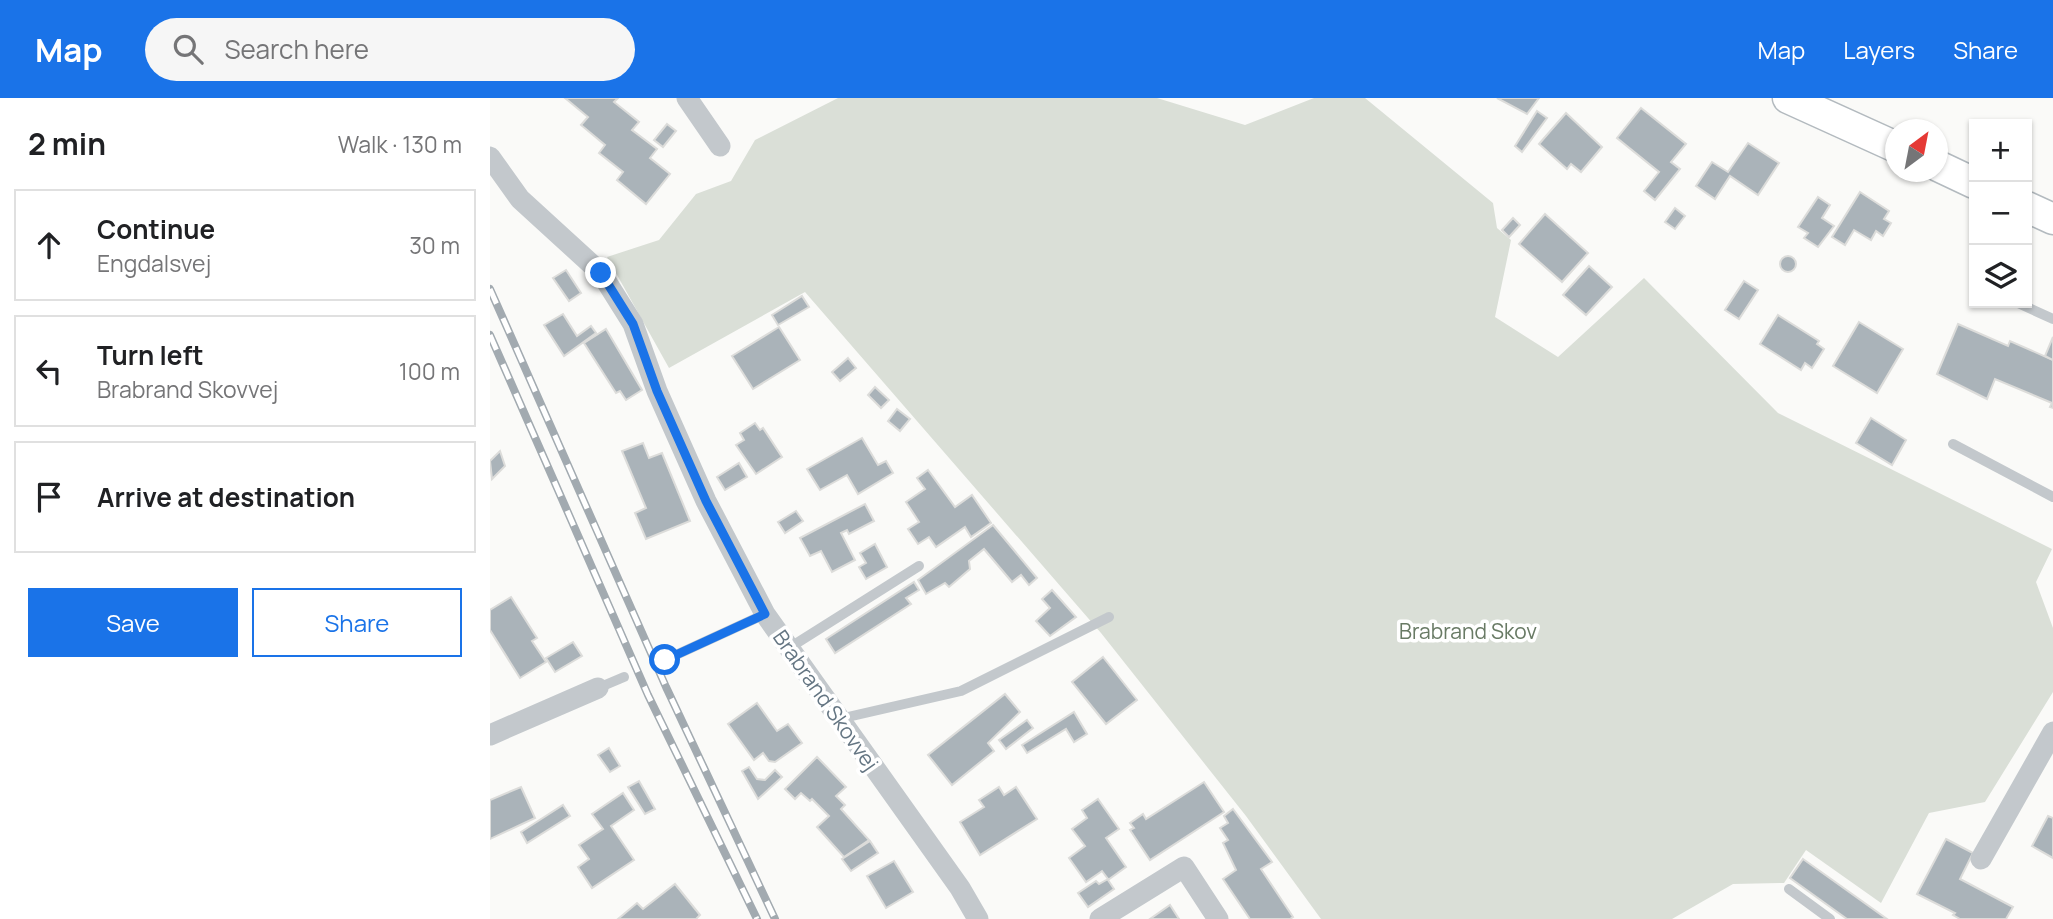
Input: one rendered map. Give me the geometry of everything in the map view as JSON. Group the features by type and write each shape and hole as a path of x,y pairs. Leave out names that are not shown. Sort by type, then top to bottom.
{"main road":[{"path":"1788,98 1885,142"},
{"path":"1948,171 1972,182"},
{"path":"2032,209 2053,219"}],"street":[{"path":"687,98 720,146"},
{"name":"Brabrand Skovvej","path":"490,157 520,199 601,273 633,324 657,391 706,501 765,614 960,888 978,919"},
{"path":"490,735 598,688"},
{"path":"1981,859 2053,732"},
{"path":"1100,919 1184,867 1218,919"}],"lane":[{"path":"2029,308 2053,319"},
{"path":"1953,444 2053,497"},
{"path":"789,648 919,566"},
{"path":"665,660 765,614"},
{"path":"839,719 961,691 1109,617"},
{"path":"598,688 624,677"},
{"path":"1789,889 1830,919"}],"green space":[{"name":"Brabrand Skov","path":"838,98 1157,98 1245,125 1314,98 1365,98 1493,203 1497,228 1511,240 1495,317 1558,357 1644,278 1778,413 2052,549 2036,582 2053,628 2053,692 1985,802 1929,813 1881,903 1806,850 1784,883 1733,884 1672,919 1321,919 1246,816 1101,633 805,292 669,368 607,257 659,240 696,194 731,181 755,140"}],"building":[{"path":"565,98 618,98 614,102 639,122 632,130 657,149 650,158 670,174 646,204 617,180 623,172 599,153 605,145 581,125 588,117"},
{"path":"1497,98 1539,98 1527,114"},
{"path":"1641,108 1686,144 1671,162 1680,169 1655,200 1644,191 1659,172 1617,138"},
{"path":"1537,111 1547,118 1522,152 1515,146"},
{"path":"1566,113 1602,147 1581,172 1571,164 1567,169 1539,144"},
{"path":"667,124 676,131 663,147 654,140"},
{"path":"1748,143 1779,163 1758,195 1730,176 1715,199 1696,186 1712,162 1728,172"},
{"path":"1860,192 1889,211 1884,219 1891,223 1883,236 1876,231 1871,240 1854,230 1845,245 1832,237"},
{"path":"1818,197 1830,205 1822,218 1834,226 1818,247 1804,238 1808,233 1798,227"},
{"path":"1675,208 1685,216 1675,229 1665,222"},
{"path":"1545,214 1588,253 1562,282 1519,244"},
{"path":"1513,218 1520,225 1509,237 1502,230"},
{"path":"1785,256 1791,256 1796,264 1794,270 1785,272 1780,267 1780,261"},
{"path":"1589,266 1612,287 1586,315 1563,295"},
{"path":"566,270 581,293 569,301 553,278"},
{"path":"1744,281 1758,290 1739,319 1725,310"},
{"path":"802,296 809,307 778,325 772,315"},
{"path":"563,314 577,336 591,326 596,333 564,356 544,325"},
{"path":"1778,315 1819,341 1817,344 1824,349 1812,368 1805,363 1801,370 1760,344"},
{"path":"1859,322 1903,349 1877,393 1833,366"},
{"path":"1958,324 2008,346 2010,341 2053,360 2053,408 2050,407 2052,403 1995,379 1987,399 1937,374"},
{"path":"779,327 800,360 753,389 732,356"},
{"path":"606,329 642,390 626,400 620,391 616,393 584,343"},
{"path":"2053,337 2053,360 2045,356"},
{"path":"848,358 856,368 840,381 832,372"},
{"path":"875,387 889,400 881,408 868,395"},
{"path":"897,409 910,419 900,431 888,421"},
{"path":"1871,418 1906,440 1892,465 1856,443"},
{"path":"755,423 760,430 763,428 782,457 756,474 736,445 744,440 740,433"},
{"path":"862,438 878,465 886,461 893,473 858,494 847,475 820,490 807,469"},
{"path":"643,443 649,458 662,453 690,521 646,539 635,513 646,508 622,451"},
{"path":"500,451 505,466 492,479 490,461"},
{"path":"739,463 747,477 725,490 717,477"},
{"path":"928,470 955,507 972,495 991,523 971,537 965,527 936,547 929,537 918,544 908,529 919,522 906,502 925,489 917,478"},
{"path":"865,504 874,521 849,534 847,530 841,533 855,560 832,572 821,551 810,556 800,538"},
{"path":"796,511 803,521 785,533 778,522"},
{"path":"993,525 1037,578 1029,585 1021,575 1012,582 984,549 969,561 970,569 949,587 945,583 926,594 918,580"},
{"path":"875,544 887,567 866,579 859,567 866,563 860,553"},
{"path":"914,582 919,590 906,598 911,604 835,653 826,639"},
{"path":"1052,590 1076,617 1050,636 1036,621 1050,608 1042,599"},
{"path":"511,597 537,638 532,641 546,662 520,678 490,630 490,610"},
{"path":"573,642 582,656 555,672 546,658"},
{"path":"1103,657 1137,700 1106,724 1072,682"},
{"path":"1005,694 1020,712 988,743 994,751 952,785 928,755"},
{"path":"757,703 777,731 788,724 802,743 775,762 769,761 763,753 754,760 728,724"},
{"path":"1074,712 1087,734 1074,742 1066,729 1027,753 1022,745"},
{"path":"1027,720 1033,728 1006,749 999,740"},
{"path":"609,748 620,766 610,772 598,755"},
{"path":"817,757 846,787 836,796 845,805 841,809 869,840 844,857 817,827 829,816 812,799 810,801 801,793 795,799 785,789"},
{"path":"749,767 757,779 765,780 775,770 782,777 758,799 742,771"},
{"path":"639,781 655,809 645,814 628,787"},
{"path":"1204,782 1224,812 1150,860 1130,830 1134,828 1130,823 1143,814 1146,819"},
{"path":"521,787 535,818 490,839 490,800"},
{"path":"999,787 1004,795 1016,787 1037,819 980,855 960,822 984,807 979,800"},
{"path":"623,793 634,810 611,826 634,860 592,888 578,867 589,859 579,845 603,829 592,814"},
{"path":"1098,799 1119,829 1106,838 1126,867 1108,880 1114,889 1088,907 1078,893 1096,881 1099,884 1108,879 1102,871 1086,882 1069,858 1085,846 1072,829 1087,818 1082,810"},
{"path":"563,805 570,816 527,843 521,832"},
{"path":"1233,809 1272,862 1261,869 1293,917 1290,919 1250,919 1223,879 1236,870 1223,843 1228,840 1220,828 1228,823 1224,816"},
{"path":"2048,816 2053,818 2053,858 2032,846"},
{"path":"1946,839 1973,853 1960,879 2013,907 2006,919 1960,919 1953,915 1955,913 1917,894"},
{"path":"870,841 878,853 851,871 842,859"},
{"path":"1803,859 1887,919 1847,919 1790,878"},
{"path":"894,861 913,892 886,908 867,876"},
{"path":"675,884 700,915 696,919 618,919 637,903 643,909"},
{"path":"1170,905 1179,919 1150,919"}],"railway":[{"path":"490,289 666,687 775,919"},
{"path":"490,335 648,695 757,919"}],"route":[{"path":"601,273 633,324 657,391 706,501 765,614 665,660"}]}
